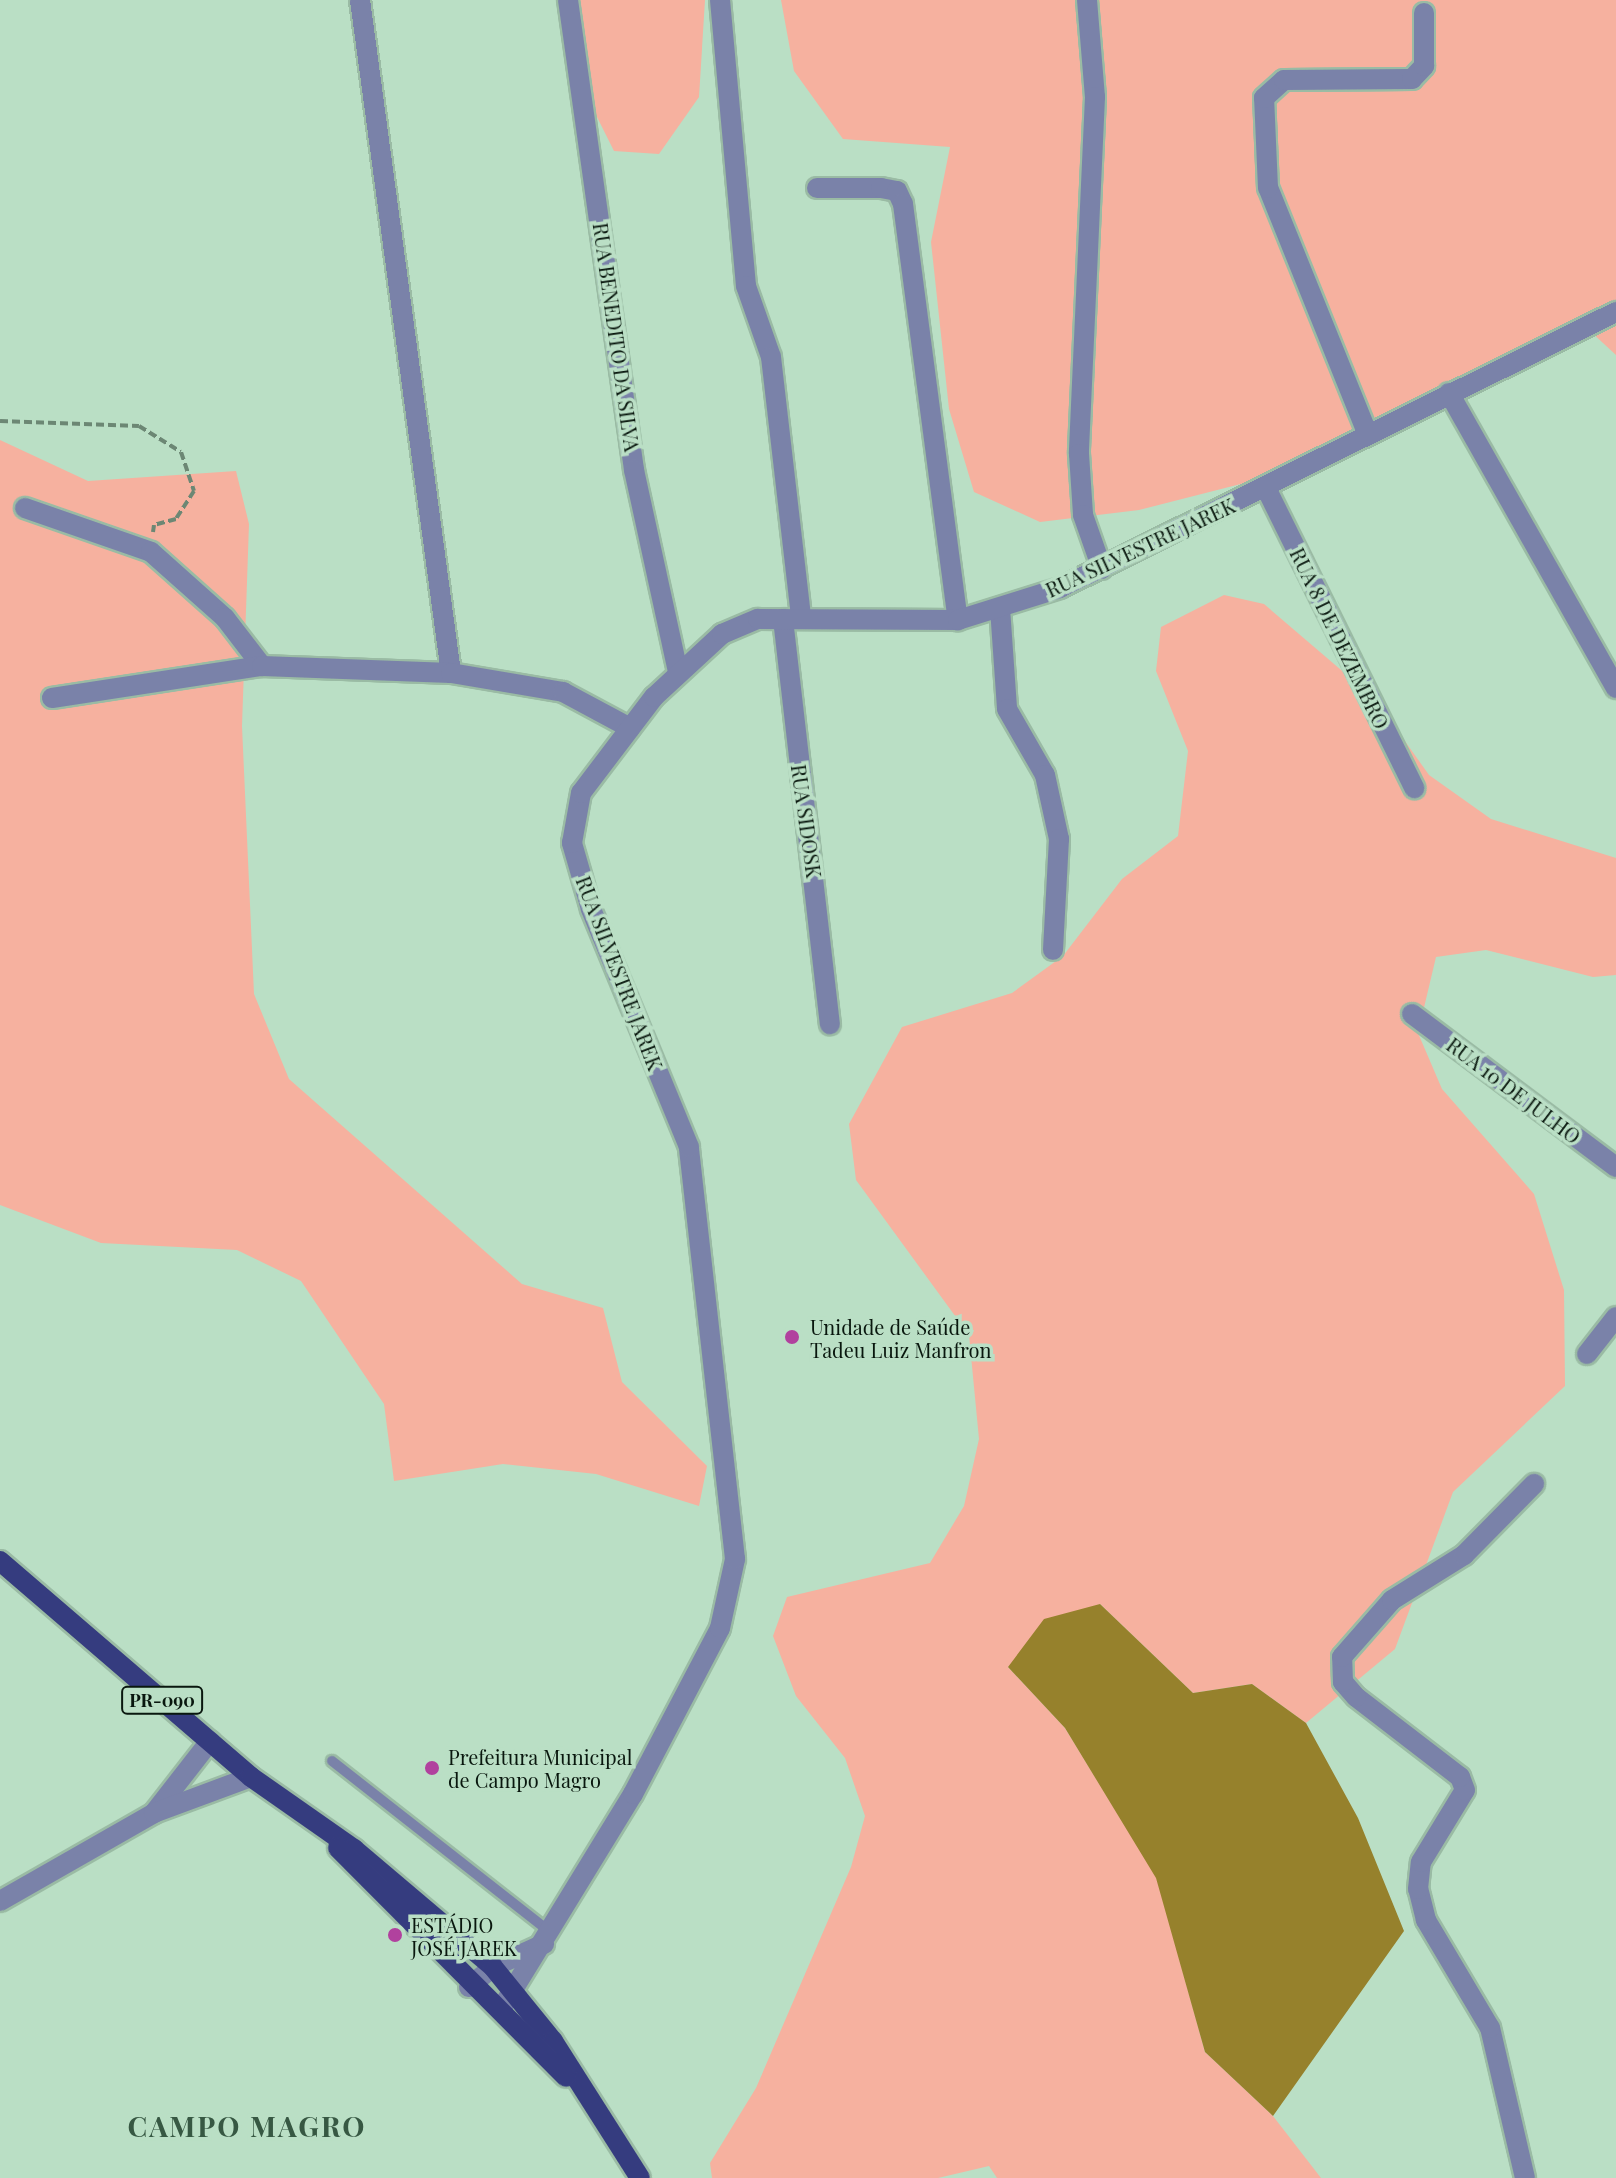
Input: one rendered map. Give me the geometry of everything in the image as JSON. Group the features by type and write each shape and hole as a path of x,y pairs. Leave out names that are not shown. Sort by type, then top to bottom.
{"main road":[{"name":"PR-090","path":"0,1561 251,1777 328,1836 377,1867 493,1967 516,1990 640,2178"},
{"name":"PR-090","path":"328,1836 469,1987 581,2091"}],"street":[{"path":"360,0 451,673"},
{"name":"RUA BENEDITO DA SILVA","path":"568,0 634,470 678,672"},
{"name":"RUA SIDOSK","path":"720,0 746,286 771,357 830,1024"},
{"path":"1087,0 1095,97 1079,454 1083,515 1102,569"},
{"path":"1368,435 1268,188 1264,98 1284,80 1412,79 1424,66 1424,13"},
{"path":"817,188 881,188 897,191 903,204 958,620"},
{"name":"RUA SILVESTRE JAREK","path":"497,2014 516,1990 547,1938 720,1628 735,1559 689,1147 591,909 572,843 581,793 630,728 678,672 722,634 758,619 958,620 1000,608 1102,569 1616,312"},
{"path":"1449,393 1616,688"},
{"name":"RUA 8 DE DEZEMBRO","path":"1266,488 1414,788"},
{"path":"25,508 151,552 225,618 262,666"},
{"path":"1000,608 1007,709 1045,775 1059,839 1053,950"},
{"path":"52,698 262,666 451,673 563,692 630,728"},
{"name":"RUA 10 DE JULHO","path":"1412,1014 1616,1167"},
{"path":"1587,1354 1616,1317"},
{"path":"1525,2178 1490,2028 1426,1920 1418,1889 1421,1862 1465,1790 1460,1777 1356,1697 1343,1682 1342,1657 1392,1600 1464,1555 1534,1484"},
{"path":"154,1813 210,1741"},
{"path":"0,1901 154,1813 251,1777"},
{"path":"469,1987 493,1967 547,1938"}],"lane":[{"path":"332,1761 547,1938"}],"path":[{"path":"0,421 139,426 181,452 194,491 176,519 154,525 151,552"}],"shaded area":[{"path":"579,0 705,0 699,97 659,154 614,151 596,115"},
{"path":"781,0 1616,0 1616,355 1590,331 1280,474 1139,510 1040,522 974,492 949,409 931,242 950,147 843,139 794,71"},
{"path":"0,440 88,481 236,471 249,524 242,726 254,994 289,1079 522,1284 603,1308 622,1382 707,1466 699,1506 596,1474 503,1464 394,1481 384,1404 301,1281 237,1250 101,1243 0,1205"},
{"path":"1224,595 1264,604 1375,699 1429,775 1491,819 1616,858 1616,975 1593,977 1486,950 1436,957 1418,1033 1442,1089 1534,1194 1564,1290 1565,1386 1453,1492 1395,1649 1306,1723 1252,1684 1193,1693 1100,1604 1008,1667 1065,1728 1157,1878 1205,2052 1273,2116 1321,2178 997,2178 989,2166 938,2178 712,2178 710,2163 756,2088 851,1867 865,1816 845,1758 796,1696 773,1636 787,1597 930,1563 964,1506 979,1439 969,1335 856,1180 849,1124 902,1027 1012,993 1063,956 1122,879 1178,836 1188,751 1156,671 1161,627"},
{"path":"1100,1604 1193,1693 1252,1684 1306,1723 1358,1818 1404,1931 1273,2116 1205,2052 1156,1878 1065,1728 1008,1667 1044,1619"}],"place":[{"name":"Unidade de Saúde Tadeu Luiz Manfron","path":"792,1337"},
{"name":"Prefeitura Municipal de Campo Magro","path":"432,1768"},
{"name":"ESTÁDIO JOSÉ JAREK","path":"395,1935"}],"district":[{"name":"CAMPO MAGRO","path":"247,2126"}]}
